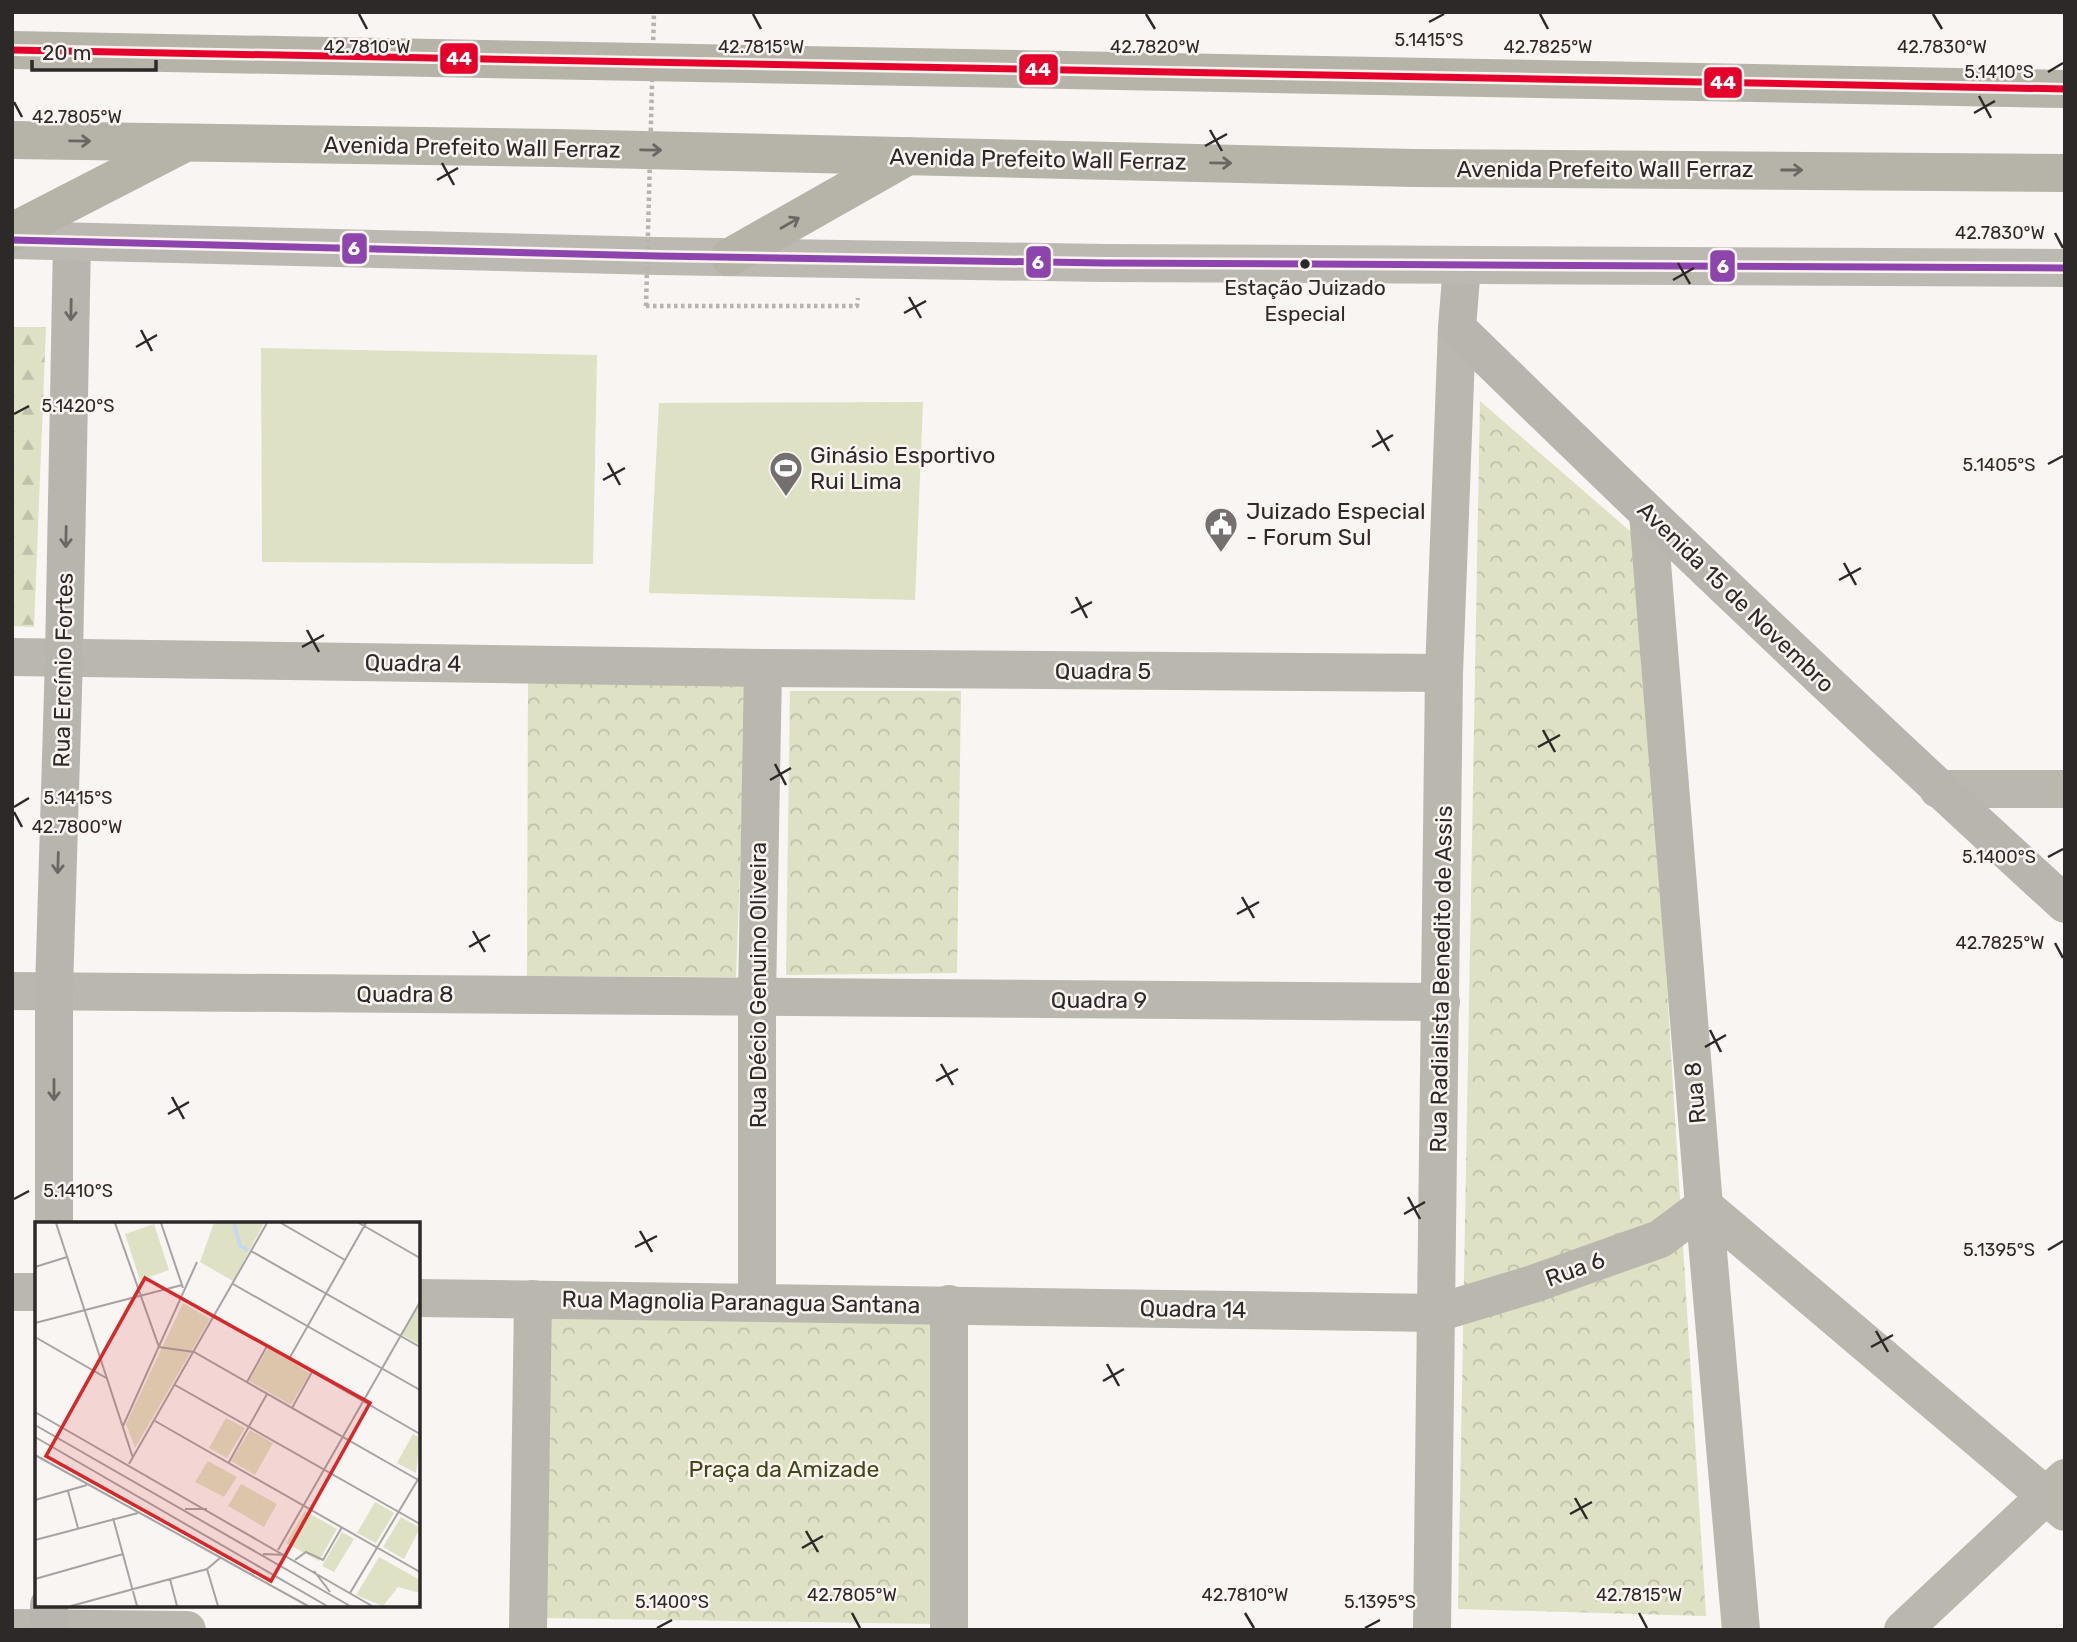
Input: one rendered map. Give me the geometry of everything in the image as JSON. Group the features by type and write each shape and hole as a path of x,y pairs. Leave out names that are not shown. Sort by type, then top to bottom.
{"highway":[{"path":"12,50 2065,89"},
{"name":"Avenida Prefeito Wall Ferraz","path":"12,140 1414,168 2065,173"},
{"path":"12,232 185,143"},
{"path":"730,257 908,156"}],"main road":[{"path":"12,240 1104,263 2065,268"}],"street":[{"name":"Rua Ercínio Fortes","path":"54,1222 54,991 72,242"},
{"path":"1457,328 1462,265"},
{"name":"Avenida 15 de Novembro","path":"1457,328 1648,514 1938,789 2065,904"},
{"name":"Rua Radialista Benedito de Assis","path":"1432,1630 1444,674 1457,328"},
{"name":"Rua 8","path":"1648,514 1741,1630"},
{"name":"Quadra 4","path":"12,657 762,668"},
{"name":"Quadra 5","path":"762,668 1444,674"},
{"name":"Rua Décio Genuino Oliveira","path":"757,1302 757,997 762,668"},
{"path":"1938,789 2065,789"},
{"name":"Quadra 8","path":"12,990 757,997"},
{"name":"Quadra 9","path":"757,997 1441,1002"},
{"path":"1704,1206 2059,1495 1903,1630"},
{"name":"Rua 6","path":"1437,1313 1533,1284 1660,1238 1704,1206"},
{"path":"12,1292 35,1292"},
{"name":"Rua Magnolia Paranagua Santana","path":"420,1298 949,1304"},
{"path":"528,1630 533,1299"},
{"path":"949,1304 949,1630"},
{"name":"Quadra 14","path":"949,1304 1437,1313"},
{"path":"49,1607 49,1629"},
{"path":"12,1628 187,1630"}],"path":[{"path":"646,306 654,12"}],"green space":[{"path":"12,327 46,327 34,627 12,626"},
{"path":"261,348 597,355 593,564 262,562"},
{"path":"1480,401 1639,539 1706,1616 1458,1609"},
{"name":"Ginásio Esportivo Rui Lima","path":"923,402 915,600 649,593 659,403"},
{"path":"528,683 747,685 736,977 527,976"},
{"path":"790,691 961,691 957,973 786,975"},
{"name":"Praça da Amizade","path":"939,1316 935,1624 543,1618 549,1318"}],"transit line":[{"name":"44","path":"12,50 2065,89"},
{"name":"6","path":"12,240 658,256 1104,263 2065,268"}],"place":[{"name":"Estação Juizado Especial","path":"1305,264"},
{"name":"Ginásio Esportivo Rui Lima","path":"786,498"},
{"name":"Juizado Especial - Forum Sul","path":"1221,554"}]}
